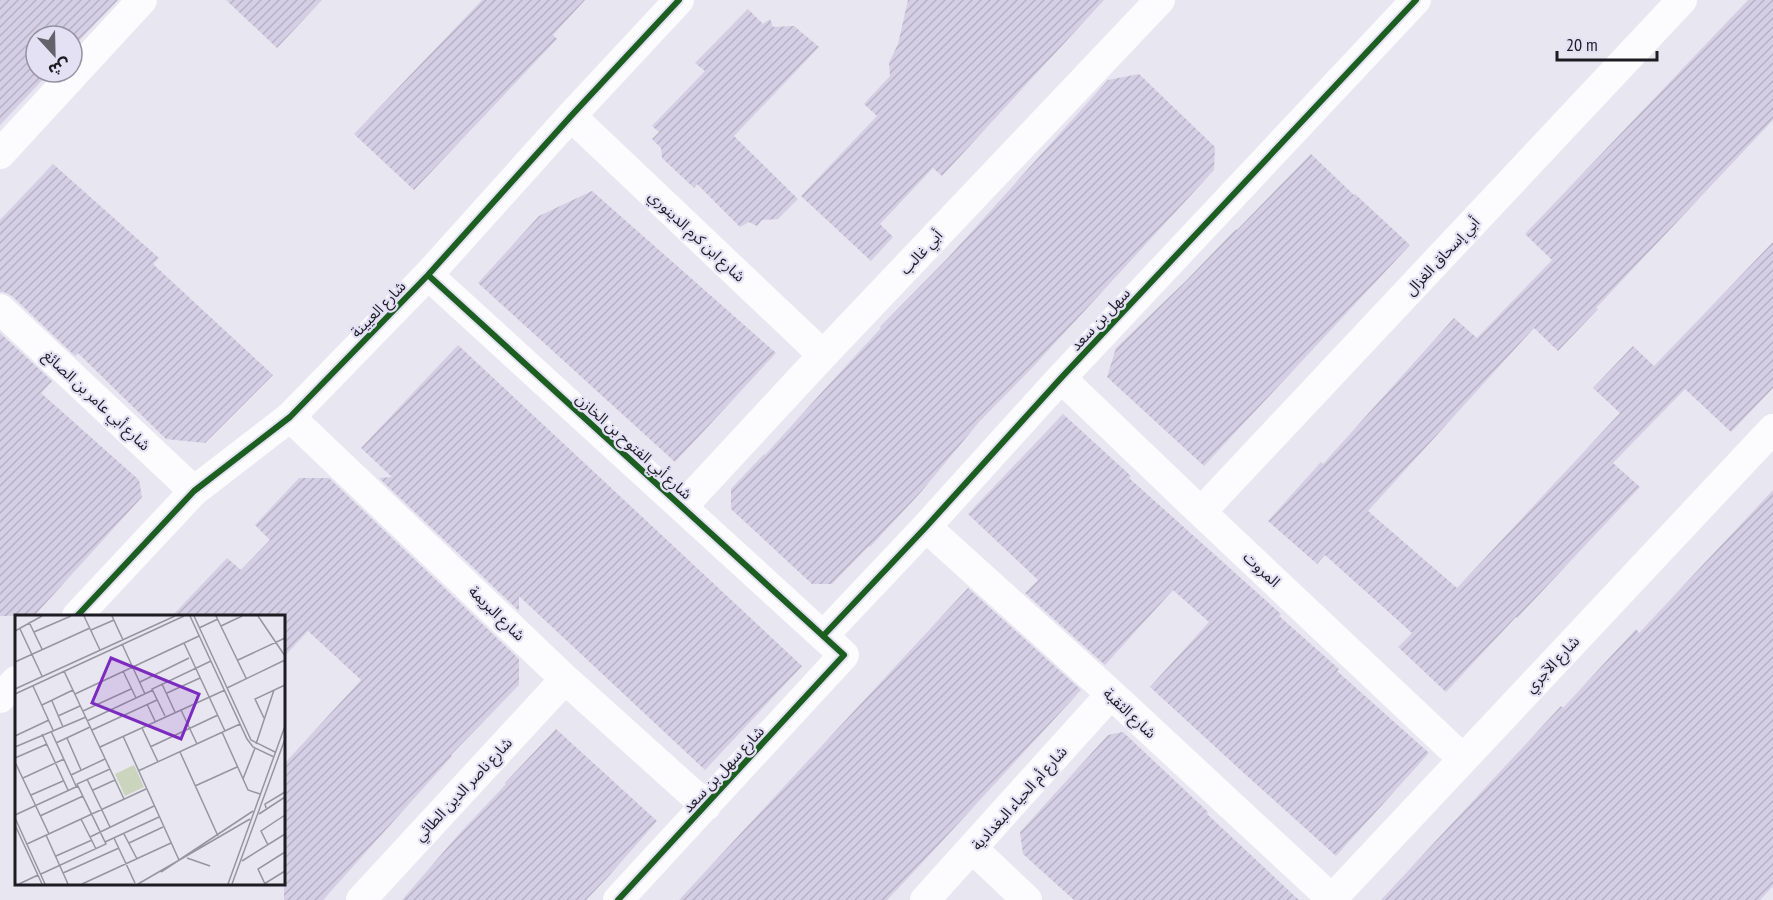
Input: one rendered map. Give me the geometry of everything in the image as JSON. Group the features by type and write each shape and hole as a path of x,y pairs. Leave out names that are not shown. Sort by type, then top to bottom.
{"street":[{"path":"0,154 142,0"},
{"name":"شارع العيينة","path":"77,615 194,491 290,417 428,274 679,0"},
{"name":"أبي غالب","path":"683,506 1160,0"},
{"name":"سهل بن سعد","path":"834,646 926,527 1061,378 1416,0"},
{"name":"أبي إسحاق الغزال","path":"1201,512 1682,0"},
{"name":"شارع ابن كرم الدينوري","path":"571,116 823,355"},
{"name":"شارع أبي الفتوح بن الخازن","path":"428,274 834,646"},
{"name":"شارع أبي عامر بن الصائغ","path":"0,309 194,491"},
{"name":"المروت","path":"1061,378 1463,759"},
{"name":"شارع البريمة","path":"290,417 565,678 706,806"},
{"name":"شارع الآجري","path":"1332,900 1773,429"},
{"name":"شارع الثقبة","path":"926,527 1111,694 1332,900"},
{"name":"شارع سهل بن سعد","path":"618,900 706,806 834,646"},
{"name":"شارع ناصر الدين الطائي","path":"361,900 565,678"},
{"path":"0,698 15,682"},
{"name":"شارع أم الحياء البغدادية","path":"926,900 1111,694"},
{"path":"973,849 1027,900"}],"building":[{"path":"0,0 118,0 84,35 84,24 24,24 24,84 39,84 0,125"},
{"path":"226,0 322,0 277,48"},
{"path":"482,0 585,0 553,35 557,39 414,190 354,134"},
{"path":"908,0 1104,0 942,176 933,168 880,224 893,237 871,261 801,196 877,116 864,104 890,76 889,63 898,44"},
{"path":"1748,0 1773,0 1773,120 1558,351 1534,328 1368,511 1457,588 1620,413 1593,388 1633,346 1654,366 1773,242 1773,388 1731,432 1685,389 1613,463 1640,487 1446,692 1398,647 1412,633 1325,555 1317,564 1268,521 1321,462 1323,464 1454,318 1477,338 1552,260 1525,234"},
{"path":"748,9 763,24 770,19 773,27 794,26 819,47 734,136 798,199 778,219 762,220 757,226 749,222 740,227 697,184 694,188 662,158 661,148 652,139 659,132 652,126 705,71 695,63"},
{"path":"1139,74 1215,147 1214,170 1032,368 979,422 921,492 870,547 832,584 812,584 731,509 731,489 765,455 880,327 948,258 1108,80"},
{"path":"1311,154 1410,245 1204,466 1107,377 1116,348 1186,281"},
{"path":"53,164 159,258 153,264 273,375 205,443 166,439 78,353 75,356 12,296 0,292 0,220"},
{"path":"592,191 776,353 675,462 478,283 539,216"},
{"path":"0,333 52,381 41,393 139,480 142,497 35,615 0,616"},
{"path":"458,345 802,666 705,770 519,596 519,611 379,478 392,477 361,448"},
{"path":"1063,414 1131,476 1129,478 1281,614 1279,616 1339,669 1337,671 1429,753 1336,856 1150,687 1209,622 1173,590 1105,665 1025,593 1038,580 968,514"},
{"path":"299,478 329,478 519,659 519,685 451,755 323,900 284,900 285,763 361,680 308,631 285,656 285,615 173,615 227,558 241,570 270,540 255,525"},
{"path":"1773,490 1773,886 1760,900 1381,900 1561,706 1563,708 1636,629 1639,633"},
{"path":"968,588 1081,690 922,863 887,900 679,900"},
{"path":"556,729 657,821 608,877 586,900 402,900 459,834"},
{"path":"1123,732 1299,900 1074,900 1023,854 1020,832 1108,735"}],"cycle path":[{"path":"78,615 194,491 290,417 428,275 679,0"},
{"path":"823,636 926,527 1061,378 1416,0"},
{"path":"428,275 844,655 618,900"}]}
